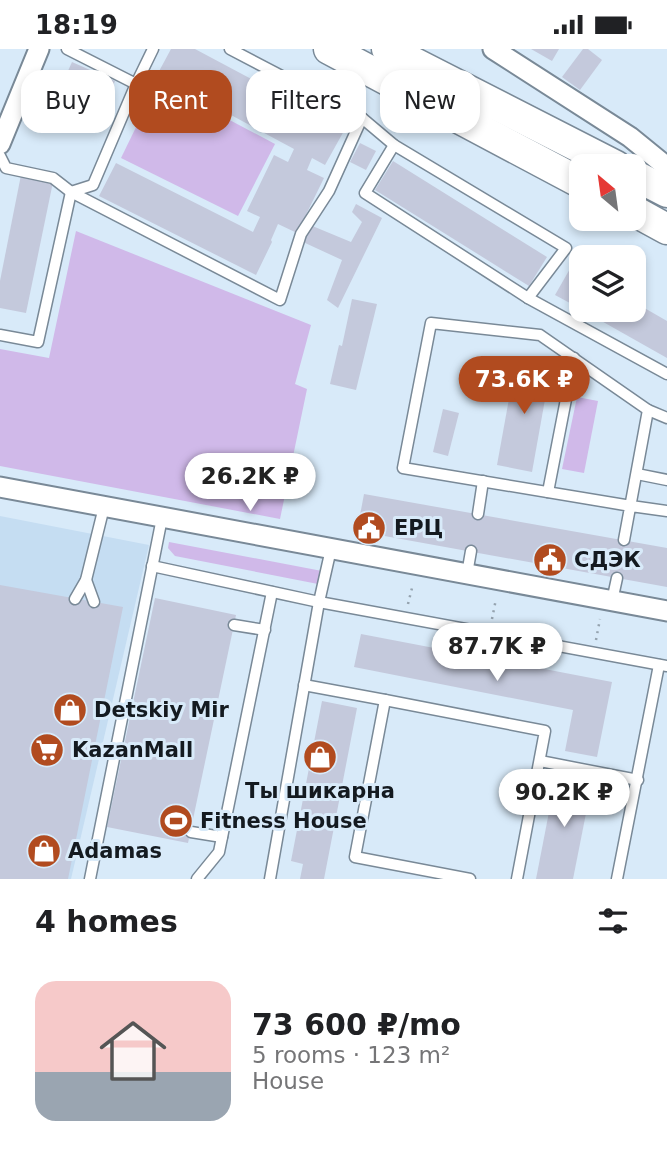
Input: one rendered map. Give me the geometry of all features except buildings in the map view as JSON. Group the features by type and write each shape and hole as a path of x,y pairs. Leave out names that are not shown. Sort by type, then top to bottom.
{"main road":[{"path":"329,49 569,177"},
{"path":"387,49 593,154"},
{"path":"646,182 667,193"},
{"path":"646,218 667,229"}],"street":[{"path":"0,144 39,49"},
{"path":"493,49 630,137 667,167"},
{"path":"0,487 667,611"}],"lane":[{"path":"67,49 129,80"},
{"path":"143,70 153,49"},
{"path":"230,49 270,70"},
{"path":"71,192 93,185 129,100"},
{"path":"366,121 394,145 566,248 528,298"},
{"path":"0,156 6,168 53,178 71,192 280,300 301,234 329,191 355,133"},
{"path":"394,145 365,193 528,298 667,375"},
{"path":"0,335 38,342 71,192"},
{"path":"667,418 648,409 540,335 431,323 403,468 667,511"},
{"path":"548,492 574,358"},
{"path":"624,540 648,409"},
{"path":"637,474 667,480"},
{"path":"478,514 483,481"},
{"path":"75,599 86,580 104,507"},
{"path":"90,879 162,518"},
{"path":"270,879 319,602 331,549"},
{"path":"467,574 471,551"},
{"path":"152,566 319,602 663,665 617,879"},
{"path":"612,601 617,577"},
{"path":"86,580 94,602"},
{"path":"197,879 219,852 272,592"},
{"path":"234,625 265,630"},
{"path":"304,685 545,731 517,879"},
{"path":"385,700 355,857 470,879"},
{"path":"540,761 638,780"},
{"path":"191,832 222,837"}],"path":[{"path":"404,618 413,583"},
{"path":"489,633 496,599"},
{"path":"594,653 600,619"}],"shaded area":[{"path":"232,121 246,129 246,133 254,133 275,144 238,216 121,158 133,133 232,133"},
{"path":"76,231 311,325 295,384 307,389 280,519 0,466 0,349 49,358"},
{"path":"577,397 598,401 584,473 562,469"},
{"name":"KazanMall","path":"0,516 149,545 71,879 0,879"},
{"path":"169,542 322,571 318,584 175,556 168,548"}],"place":[{"name":"ЕРЦ","path":"369,528"},
{"name":"СДЭК","path":"550,560"},
{"name":"Detskiy Mir","path":"70,710"},
{"name":"KazanMall","path":"47,750"},
{"name":"Ты шикарна","path":"320,757"},
{"name":"Fitness House","path":"176,821"},
{"name":"Adamas","path":"44,851"}]}
